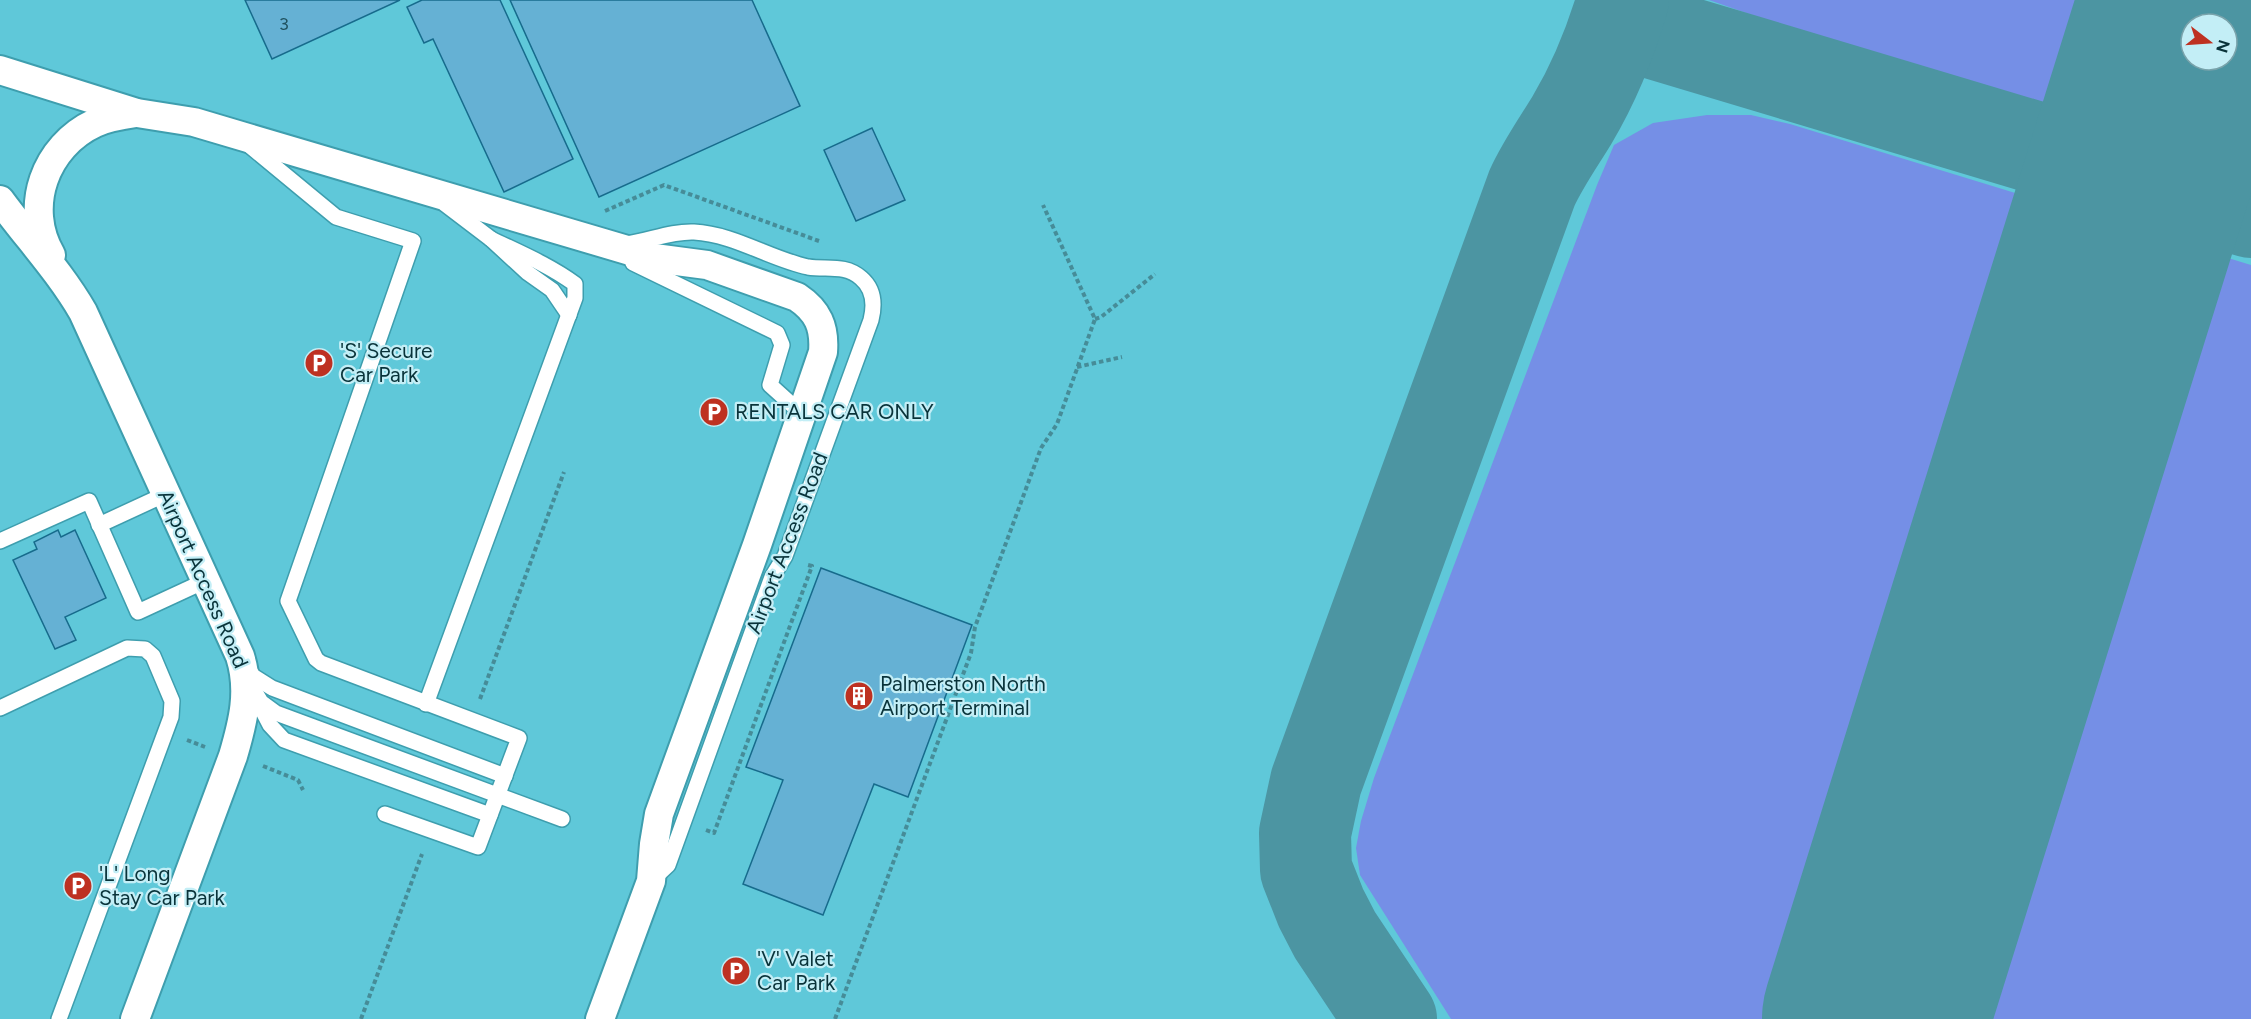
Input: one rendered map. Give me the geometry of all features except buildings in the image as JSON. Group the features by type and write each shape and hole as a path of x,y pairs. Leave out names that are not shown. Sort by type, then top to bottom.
{"street":[{"name":"Airport Access Road","path":"0,70 137,112 195,122 654,258 707,265 797,297 809,305 818,316 823,328 823,352 757,545 659,814 651,880 600,1019"},
{"path":"72,291 46,247 42,234 39,198 43,179 50,161 74,137 93,124 110,117 137,112"},
{"name":"Airport Access Road","path":"0,200 25,235 72,291 83,312 246,673 244,722 135,1019"}],"lane":[{"path":"236,135 336,217 413,241 288,601 316,659 327,667 519,738 478,847 385,814"},
{"path":"429,192 491,239 528,273 552,290 569,315"},
{"name":"Airport Access Road","path":"597,240 627,244 681,232 713,235 807,266 834,267 854,272 868,285 874,306 789,546 772,577 668,865 651,880"},
{"path":"426,704 575,298 575,284 554,269 491,239"},
{"path":"597,240 660,277 777,333 782,345 770,385 801,413"},
{"path":"99,525 166,494"},
{"path":"0,541 89,501 138,612 205,581"},
{"path":"0,708 127,648 134,647 145,649 153,656 172,700 171,717 59,1019"},
{"path":"246,673 272,688 505,776"},
{"path":"246,673 269,709 276,713 562,819"},
{"path":"246,673 270,725 284,740 490,815"}],"path":[{"path":"835,1019 971,653 974,636 1041,448 1057,424 1095,319 1043,205"},
{"path":"1095,319 1101,317 1155,274"},
{"path":"1077,367 1122,357"},
{"path":"477,706 564,472"},
{"path":"968,634 974,636"},
{"path":"186,740 207,747"},
{"path":"261,765 298,780 303,790"},
{"path":"361,1019 422,853"}],"shaded area":[{"path":"0,0 2251,0 2251,1019 0,1019"},
{"path":"1709,0 2251,0 2251,169 1812,36"},
{"path":"1707,115 1751,115 1790,124 2251,265 2251,1019 1451,1019 1360,875 1356,848 1361,821 1374,778 1614,145 1653,123"}],"taxiway":[{"path":"1391,1019 1335,935 1306,870 1305,833 1316,782 1532,188 1595,77 1623,0"},
{"path":"1617,22 2251,212"}],"runway":[{"path":"1875,1019 2193,0"}],"place":[{"name":"'S' Secure Car Park","path":"319,363"},
{"name":"RENTALS CAR ONLY","path":"714,412"},
{"name":"Palmerston North Airport Terminal","path":"859,696"},
{"name":"'L' Long Stay Car Park","path":"78,886"},
{"name":"'V' Valet Car Park","path":"736,971"}]}
